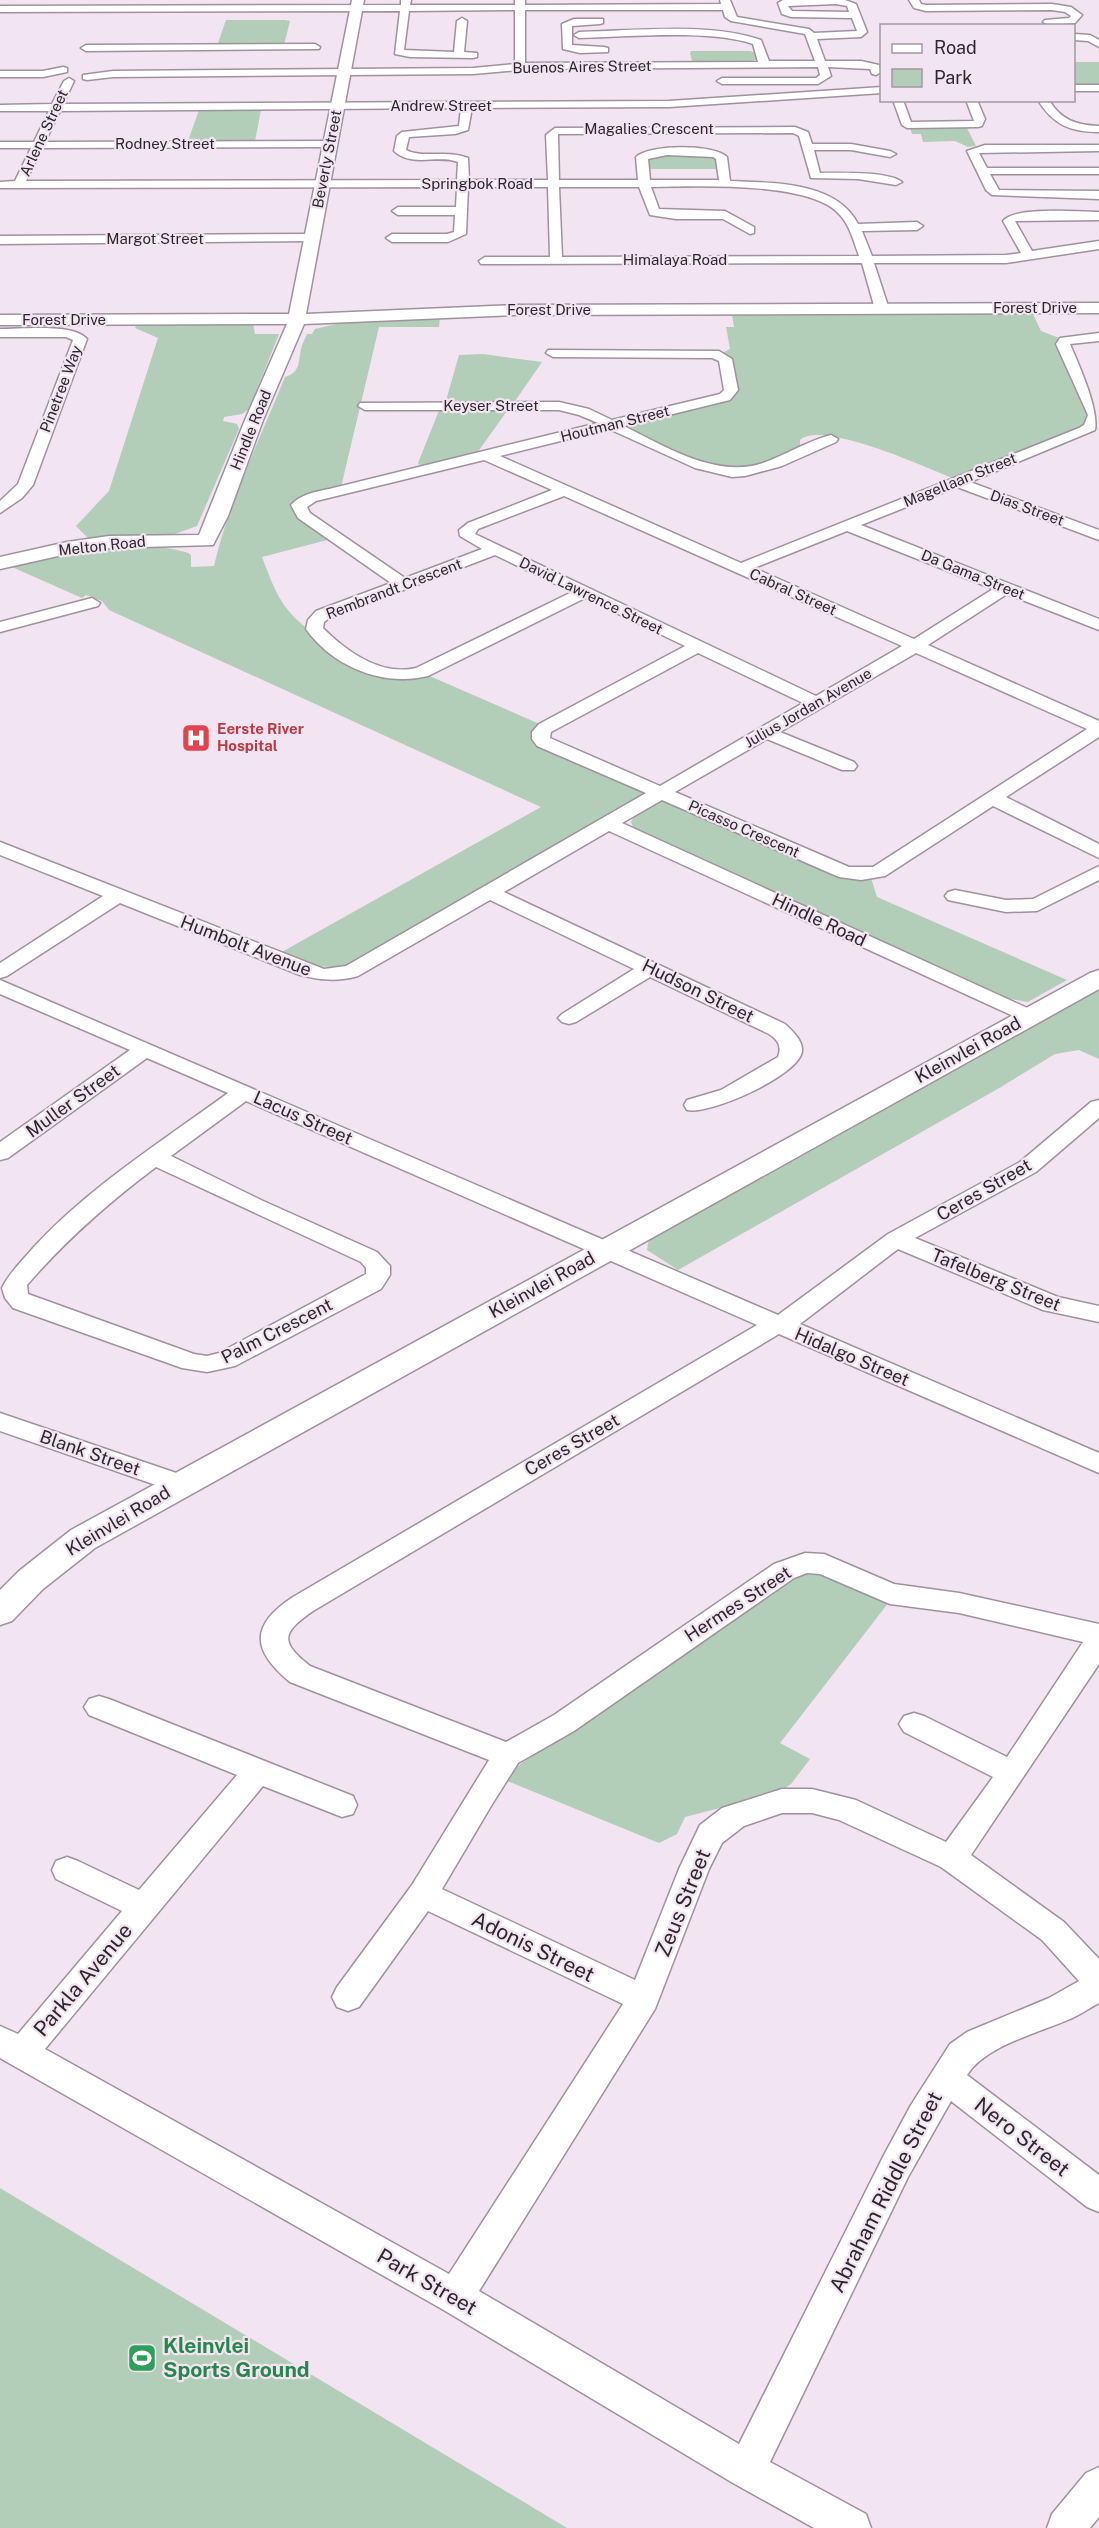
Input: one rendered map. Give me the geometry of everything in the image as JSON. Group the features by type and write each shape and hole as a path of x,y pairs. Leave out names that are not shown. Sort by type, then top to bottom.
{"street":[{"path":"914,0 917,6 923,7 1053,7 1071,10 1077,17 1072,21 1049,24 1039,8"},
{"path":"1053,7 1067,0"},
{"path":"810,36 861,34 855,15 850,3 843,1 782,3 785,12 791,14 855,15"},
{"path":"0,9 230,4 297,8 357,4 678,7 725,3 730,17 734,20 809,32 822,51 821,63 826,76 822,80 715,81"},
{"name":"Beverly Street","path":"296,319 357,4"},
{"path":"406,4 399,52 480,55"},
{"path":"520,4 515,55 520,66"},
{"path":"678,7 683,39"},
{"path":"101,20 108,8"},
{"path":"0,20 101,20 162,17 294,19 297,8"},
{"path":"929,19 961,18 956,8"},
{"path":"450,21 474,21"},
{"path":"459,55 462,21"},
{"path":"614,21 569,23 566,26 567,47 619,50"},
{"path":"403,22 415,22"},
{"path":"509,22 520,22"},
{"path":"285,46 288,44 291,32"},
{"name":"Arlene Street","path":"20,185 55,108 94,34"},
{"path":"566,35 683,39 724,35 750,38 757,42 764,63"},
{"path":"1075,37 1090,38 1099,44"},
{"path":"86,48 149,50 181,43 228,50 285,46 315,47"},
{"path":"743,50 760,50"},
{"path":"1084,50 1099,50"},
{"path":"119,84 119,74 130,63"},
{"name":"Buenos Aires Street","path":"0,74 75,72 119,74 208,68 290,73 344,72 422,89 473,71 520,66 821,63 868,64 876,68 876,72"},
{"path":"203,84 208,68"},
{"path":"473,71 477,80 486,81"},
{"path":"1075,88 1099,88"},
{"name":"Andrew Street","path":"0,108 338,106 422,89 467,106 672,117 880,90"},
{"path":"899,102 909,130 978,124 980,119 972,102"},
{"path":"1044,102 1053,116 1066,126 1079,129 1099,129"},
{"path":"459,157 461,130 465,126 467,106"},
{"path":"672,117 679,152"},
{"name":"Magalies Crescent","path":"556,261 552,135 555,131 672,117 791,129 803,133 808,147"},
{"path":"392,238 455,237 460,234 464,160 459,157 408,155 400,151 403,136 406,134 461,130"},
{"name":"Rodney Street","path":"0,145 330,144"},
{"path":"815,176 808,147 850,147 890,154"},
{"path":"1099,148 976,149 973,153 992,190 996,193 1099,195"},
{"path":"725,184 721,157 705,152 654,153 643,156 644,183 652,210 662,214 676,215 725,215 750,230"},
{"path":"983,171 1099,171"},
{"path":"794,191 815,176 858,177 896,182"},
{"name":"Springbok Road","path":"0,185 644,183 725,184 794,191 823,198 844,211 866,260 882,309"},
{"path":"1069,195 1079,216"},
{"path":"398,211 461,211"},
{"path":"661,225 676,215"},
{"path":"1029,258 1010,220 1024,216 1099,216"},
{"path":"853,228 916,225"},
{"name":"Margot Street","path":"0,240 311,238"},
{"name":"Himalaya Road","path":"484,261 988,260 1029,258 1099,245"},
{"name":"Forest Drive","path":"0,320 367,318 514,310 1099,308"},
{"name":"Hindle Road","path":"206,541 218,516 254,420 295,327 296,319"},
{"name":"Pinetree Way","path":"0,333 66,333 80,339 25,485 17,495 0,508"},
{"name":"Magellaan Street","path":"741,568 1090,427 1095,415 1063,347 1065,340 1099,337"},
{"name":"Houtman Street","path":"404,585 303,515 299,506 311,498 724,397 730,390 725,358 720,355 703,352 553,353"},
{"name":"Keyser Street","path":"365,406 569,407 586,411 611,425 710,468 730,473 749,471 831,439"},
{"name":"Cabral Street","path":"488,456 1099,728"},
{"name":"Dias Street","path":"954,482 1095,530"},
{"name":"David Lawrence Street","path":"565,490 469,528 468,536 817,703"},
{"name":"Da Gama Street","path":"846,525 1099,625"},
{"name":"Melton Road","path":"0,563 67,548 109,542 206,541"},
{"name":"Rembrandt Crescent","path":"494,550 322,615 316,620 315,629 350,658 386,674 407,676 422,672 584,592"},
{"name":"Julius Jordan Avenue","path":"609,824 915,646 1006,588"},
{"path":"0,627 92,603"},
{"name":"Picasso Crescent","path":"696,647 545,728 540,736 543,742 836,870 861,874 878,872 1099,728"},
{"path":"767,733 848,766"},
{"path":"991,797 1099,852"},
{"name":"Hindle Road","path":"609,824 1029,1016"},
{"name":"Humbolt Avenue","path":"0,848 307,971 324,975 343,974 359,969 609,824"},
{"path":"955,896 1013,906 1037,905 1099,872"},
{"name":"Hudson Street","path":"491,893 777,1029 787,1038 792,1047 787,1061 729,1095 695,1105"},
{"path":"0,972 119,896"},
{"path":"569,1018 650,968"},
{"name":"Kleinvlei Road","path":"0,1612 46,1567 83,1539 1099,978"},
{"name":"Lacus Street","path":"0,986 606,1250"},
{"name":"Muller Street","path":"0,1153 146,1049"},
{"name":"Palm Crescent","path":"155,1157 253,1205 369,1257 378,1266 376,1278 372,1283 226,1360 207,1364 191,1362 22,1302 17,1298 16,1282 48,1247 91,1206 155,1157 244,1092"},
{"name":"Ceres Street","path":"508,1755 300,1674 279,1656 275,1648 275,1637 280,1621 303,1604 777,1324 792,1318 896,1239 1028,1167 1099,1107"},
{"name":"Tafelberg Street","path":"896,1239 1052,1304 1094,1308"},
{"name":"Hidalgo Street","path":"606,1250 1099,1464"},
{"name":"Blank Street","path":"0,1422 179,1484"},
{"name":"Hermes Street","path":"508,1755 564,1723 784,1571 805,1563 824,1564 890,1594 959,1603 1099,1635"},
{"path":"952,1858 1012,1773 1099,1641"},
{"path":"99,1707 342,1805"},
{"path":"914,1724 1012,1773"},
{"path":"348,1997 423,1894 480,1797 508,1755"},
{"name":"Parkla Avenue","path":"11,2047 144,1907 258,1771"},
{"name":"Zeus Street","path":"455,2297 644,2000 694,1869 711,1834 739,1814 782,1801 812,1800 830,1804 952,1858 1053,1931 1099,1983"},
{"name":"Parkla Avenue","path":"67,1870 144,1907"},
{"name":"Adonis Street","path":"423,1894 644,2000"},
{"name":"Abraham Riddle Street","path":"746,2470 896,2166 962,2054 979,2042 1061,2008 1099,1983"},
{"name":"Park Street","path":"11,2047 455,2297 746,2470 852,2528"},
{"name":"Nero Street","path":"946,2078 1099,2196"},
{"path":"1066,2528 1099,2486"}],"green space":[{"path":"226,20 290,21 284,45 217,46"},
{"path":"691,51 750,51 756,53 758,58 746,63 698,62 692,61"},
{"path":"1075,62 1099,62 1099,86 1075,86"},
{"path":"199,110 261,110 255,141 188,141"},
{"path":"966,126 976,146 968,147 955,141 923,142 921,134 912,134 910,128"},
{"path":"656,154 716,157 718,169 648,169 647,156"},
{"path":"1032,312 1041,331 1059,338 1055,344 1088,417 1081,427 957,480 876,448 830,436 812,435 800,440 800,447 795,451 745,470 719,469 627,429 629,424 735,394 737,387 730,358 722,353 730,349 726,327 734,327 732,314"},
{"path":"440,317 439,327 379,327 341,487 292,506 294,513 331,539 262,557 270,578 284,605 308,629 395,678 425,674 542,725 536,731 643,790 643,795 349,965 322,966 280,953 541,807 109,610 102,601 86,595 82,598 12,567 76,553 125,547 170,549 191,555 191,567 214,566 228,518 246,470 285,377 294,372 298,366 301,347 307,334 312,334 315,329 340,323"},
{"path":"137,324 253,324 255,334 279,334 249,409 242,414 224,417 223,421 237,424 239,429 197,526 175,534 89,539 76,526 109,491 158,338 135,328"},
{"path":"483,354 542,362 513,404 445,404 459,355"},
{"path":"440,408 509,408 475,456 422,468 418,463"},
{"path":"660,801 667,801 871,878 877,897 1067,980 1028,1002 1004,998 634,829 631,822 635,814"},
{"path":"1099,987 1099,1059 1079,1050 1055,1054 678,1270 647,1250 649,1238"},
{"path":"822,1573 889,1602 780,1743 810,1759 791,1784 777,1793 685,1817 677,1834 659,1843 500,1778 794,1578"},
{"name":"Kleinvlei Sports Ground","path":"0,2188 567,2528 0,2528"}],"place":[{"name":"Eerste River Hospital","path":"196,738"},
{"name":"Kleinvlei Sports Ground","path":"142,2358"}]}
